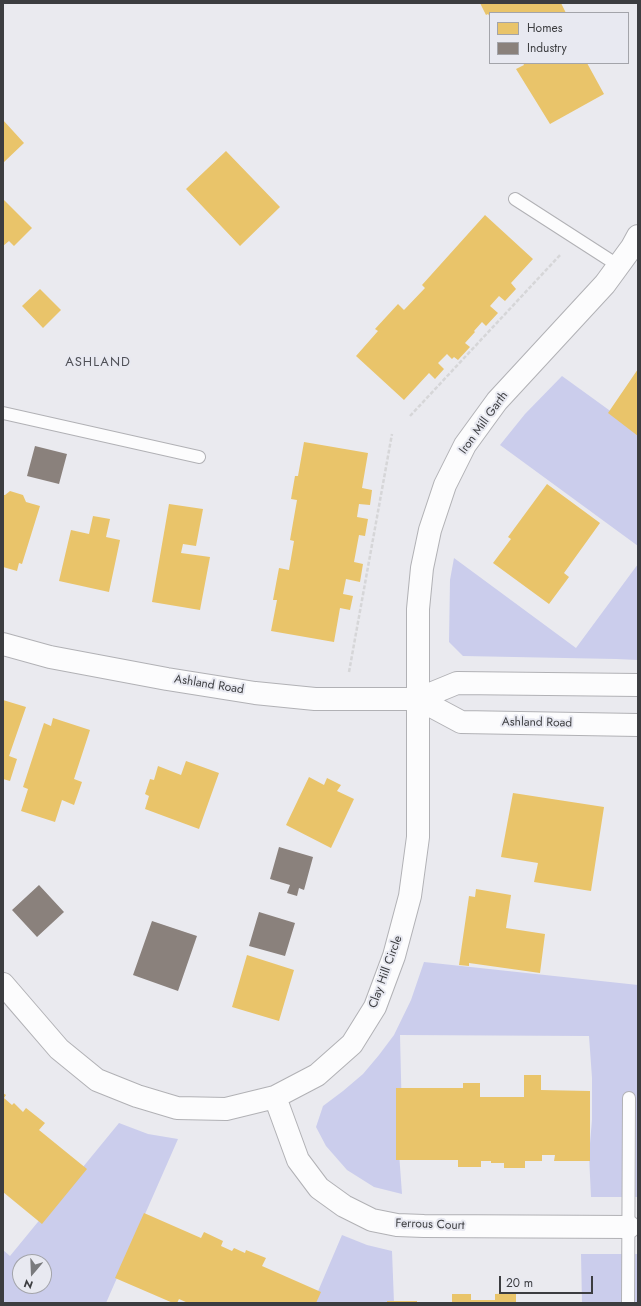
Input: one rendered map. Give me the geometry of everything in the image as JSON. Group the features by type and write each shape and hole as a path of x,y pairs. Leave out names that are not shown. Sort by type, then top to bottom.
{"street":[{"name":"Iron Mill Garth","path":"418,699 418,609 422,568 430,530 445,485 465,445 496,401 605,284 619,266 638,236"},
{"name":"Ashland Road","path":"3,644 50,657 167,678 255,693 315,698 418,699 457,683 638,685"},
{"name":"Ashland Road","path":"418,699 461,722 638,725"},
{"name":"Clay Hill Circle","path":"3,984 59,1049 97,1080 137,1096 177,1108 226,1109 275,1097 317,1075 352,1044 375,1007 394,956 410,896 418,837 418,699"},
{"name":"Ferrous Court","path":"275,1097 298,1160 319,1188 344,1206 372,1220 397,1225 424,1226 629,1227"}],"lane":[{"path":"515,199 619,266"},
{"path":"3,413 199,457"},
{"path":"628,1303 629,1098"}],"path":[{"path":"410,416 576,238"},
{"path":"348,675 392,434"}],"shaded area":[{"path":"562,376 638,431 638,546 500,445 525,414"},
{"path":"454,558 576,648 638,564 638,660 463,656 449,642 450,580"},
{"path":"424,962 638,985 638,1197 591,1197 589,1155 592,1120 592,1078 589,1036 400,1035 402,1119 399,1153 402,1194 374,1187 347,1170 326,1146 316,1127 323,1106 363,1074 394,1035 411,1000"},
{"path":"119,1123 148,1134 178,1139 106,1303 3,1303 3,1250 10,1256"},
{"path":"342,1235 367,1245 392,1251 394,1303 313,1303"},
{"path":"581,1254 638,1254 638,1303 582,1303"}],"building: Homes":[{"path":"480,3 561,3 566,12 489,12 489,16 488,14 486,15"},
{"path":"588,64 604,94 550,124 516,69 524,65"},
{"path":"3,120 24,143 3,163"},
{"path":"226,151 280,207 240,246 186,189"},
{"path":"3,199 32,228 14,246 9,241 3,246"},
{"path":"485,215 533,259 511,283 516,289 505,301 499,296 490,306 498,313 486,326 482,322 474,331 475,332 465,343 470,347 458,360 454,357 452,359 447,354 438,363 444,369 435,379 429,373 404,400 356,356 378,331 375,329 398,304 404,310 425,288 422,285"},
{"path":"40,289 61,310 43,328 22,306"},
{"path":"638,369 638,436 608,413"},
{"path":"304,442 368,453 362,488 372,490 370,505 359,504 357,517 368,519 365,536 359,535 354,562 363,564 360,582 346,579 343,594 353,596 350,610 340,608 334,642 271,631 277,600 273,600 279,568 289,570 294,541 290,540 297,500 291,499 295,476 298,476"},
{"path":"547,484 600,523 564,573 569,577 549,604 493,563 511,539 508,537"},
{"path":"10,491 23,495 26,502 40,506 22,564 19,563 17,571 3,567 3,495"},
{"path":"169,504 203,509 196,546 183,544 181,553 210,557 200,610 152,602"},
{"path":"93,516 110,519 106,537 120,540 109,592 59,581 71,530 89,534"},
{"path":"3,700 26,707 9,756 17,759 10,781 3,779"},
{"path":"53,718 90,730 74,779 82,782 74,805 62,800 55,822 21,811 28,789 23,787 44,723 51,726"},
{"path":"186,761 219,773 199,829 145,809 149,796 145,794 150,779 154,780 158,766 181,775"},
{"path":"309,777 324,785 327,778 341,785 337,791 354,799 331,848 286,825"},
{"path":"513,793 604,807 591,891 534,882 538,863 501,857"},
{"path":"476,889 511,895 506,928 545,934 540,973 469,963 469,966 459,965 469,896 475,897"},
{"path":"247,955 294,970 279,1021 232,1007"},
{"path":"524,1075 541,1075 541,1090 590,1091 590,1161 554,1161 555,1155 542,1155 542,1161 525,1161 525,1168 504,1168 504,1163 491,1163 491,1161 481,1161 481,1167 458,1167 458,1160 396,1160 396,1088 463,1088 463,1083 480,1083 480,1097 524,1097"},
{"path":"3,1093 6,1095 4,1098 12,1105 14,1103 23,1112 26,1108 45,1123 39,1130 87,1169 42,1224 3,1192"},
{"path":"144,1213 201,1238 204,1232 223,1241 221,1246 232,1251 234,1248 245,1253 246,1250 266,1258 262,1266 321,1292 316,1303 188,1303 179,1299 177,1303 173,1303 115,1278"},
{"path":"516,1293 516,1303 452,1303 452,1294 471,1294 471,1300 495,1300 495,1294"},
{"path":"387,1301 417,1301 417,1303 387,1303"}],"building: Industry":[{"path":"35,446 67,454 59,484 27,476"},
{"path":"279,847 313,857 304,890 299,888 297,896 287,893 290,885 270,879"},
{"path":"39,885 64,912 37,937 12,910"},
{"path":"259,912 295,923 285,956 249,946"},
{"path":"152,921 197,936 178,991 133,975"}],"district":[{"name":"ASHLAND","path":"98,363"}]}
